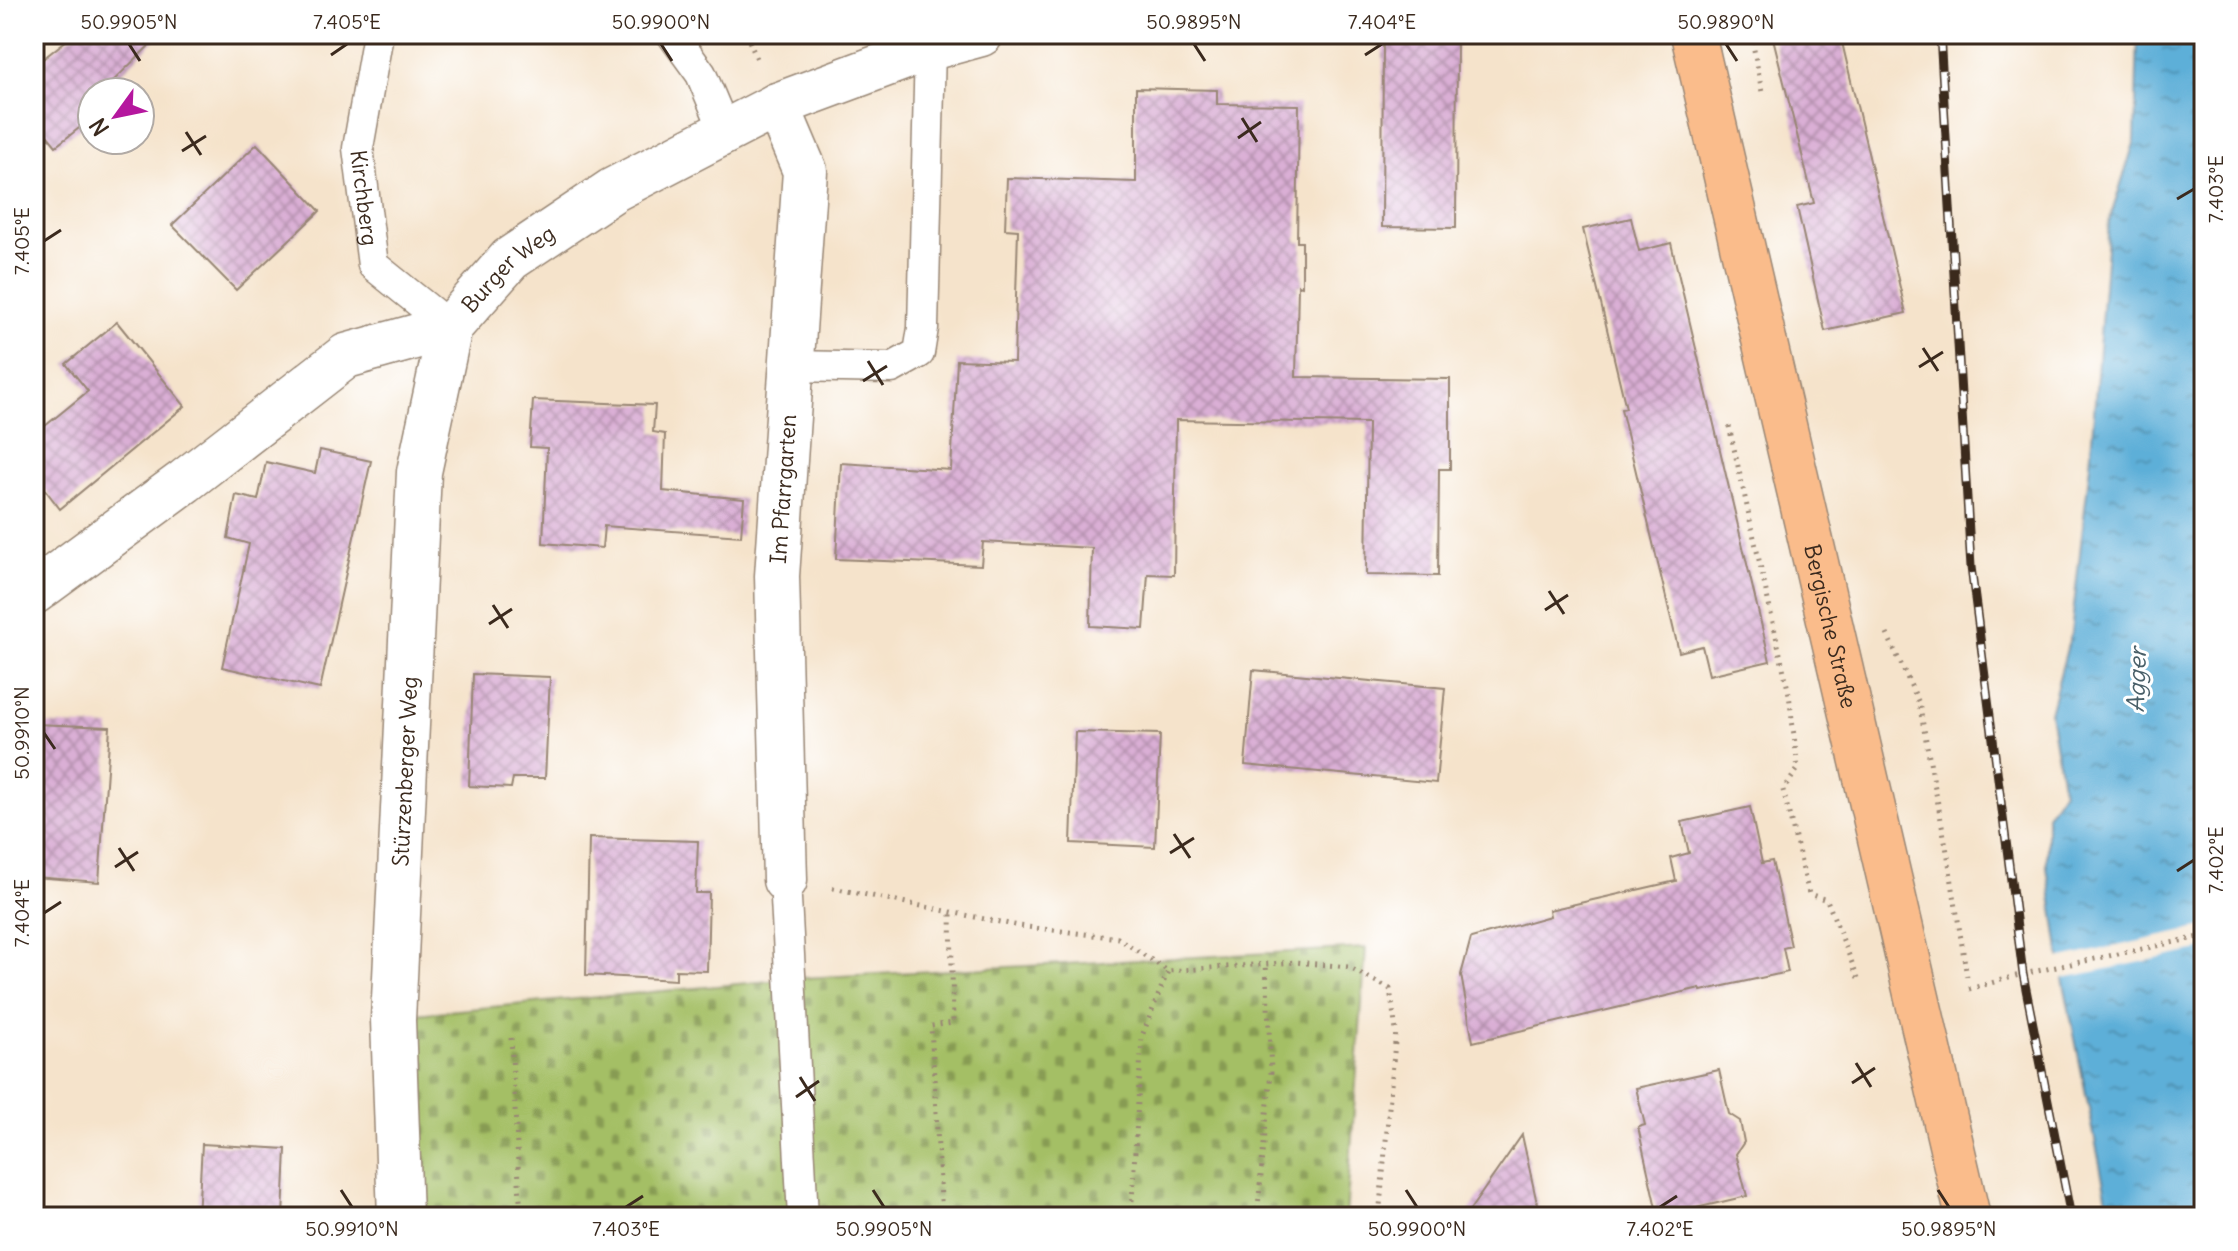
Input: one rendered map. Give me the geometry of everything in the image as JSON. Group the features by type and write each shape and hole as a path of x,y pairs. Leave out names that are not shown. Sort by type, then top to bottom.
{"main road":[{"name":"Bergische Straße","path":"1693,34 1968,1217"}],"street":[{"name":"Burger Weg","path":"34,592 185,481 346,356 450,327 510,259 613,190 777,105 930,48 981,34"},
{"name":"Im Pfarrgarten","path":"777,105 805,171 777,576 785,880"},
{"name":"Stürzenberger Weg","path":"400,1217 393,1020 419,472 450,327"}],"lane":[{"name":"Kirchberg","path":"378,34 358,148 373,265 450,327"},
{"path":"672,34 701,74 725,131"},
{"path":"791,366 892,368 919,353 923,328 930,48"},
{"path":"785,880 803,1217"}],"path":[{"path":"1727,419 1789,694 1798,769 1783,790 1809,894 1827,900 1859,980"},
{"path":"785,880 1019,926 1118,938 1168,971 1296,962 1348,967 1390,989 1396,1031 1379,1217"},
{"path":"942,1217 931,1026 953,1023 951,914"},
{"path":"1969,989 2023,974 2204,936"},
{"path":"1257,1217 1271,1072 1266,963"},
{"path":"1131,1217 1142,1036 1168,971"},
{"path":"511,1038 521,1217"}],"green space":[{"path":"1366,948 1346,1217 427,1217 405,1015 803,978"}],"water":[{"name":"Agger","path":"2138,34 2204,34 2204,1217 2115,1217 2108,1205 2063,978 2047,867 2047,815 2063,791 2050,713 2071,633 2090,464 2109,222 2135,140"}],"pier":[{"path":"2204,927 2204,949 2059,979 2058,959"}],"building":[{"path":"161,34 118,76 76,76 76,130 56,146 34,119 34,66 72,36"},
{"path":"1383,34 1457,34 1456,228 1382,227"},
{"path":"1772,34 1840,34 1906,313 1825,331 1797,207 1814,203"},
{"path":"1136,88 1217,90 1217,104 1299,105 1297,242 1302,242 1302,286 1298,285 1296,377 1450,379 1450,469 1439,469 1438,576 1366,575 1368,423 1176,420 1174,575 1148,574 1144,629 1090,626 1092,548 983,542 981,565 836,559 841,463 951,470 957,360 1014,362 1018,230 1005,229 1007,178 1136,182"},
{"path":"257,144 320,211 236,290 172,225"},
{"path":"1631,218 1639,251 1671,243 1770,661 1709,675 1702,646 1679,652 1621,409 1626,408 1583,229"},
{"path":"117,322 185,406 60,509 34,475 34,435 88,391 66,364"},
{"path":"533,400 655,405 653,432 665,434 663,491 744,499 741,536 604,526 602,548 543,543 547,448 530,447"},
{"path":"320,450 371,461 320,689 222,667 249,544 228,538 236,495 258,500 266,462 315,473"},
{"path":"1253,670 1445,688 1436,783 1245,765"},
{"path":"473,674 550,677 545,778 513,778 511,788 469,786"},
{"path":"34,724 110,727 99,882 34,877"},
{"path":"1075,732 1160,734 1155,847 1071,843"},
{"path":"1750,807 1762,863 1772,861 1791,946 1783,948 1788,972 1701,991 1700,988 1473,1042 1461,975 1471,938 1550,916 1549,910 1676,881 1671,858 1689,853 1682,822"},
{"path":"589,838 698,841 696,893 709,893 707,971 676,970 676,980 586,975"},
{"path":"1719,1070 1729,1114 1740,1121 1744,1142 1736,1154 1747,1196 1658,1217 1638,1127 1645,1125 1636,1088"},
{"path":"1522,1135 1540,1217 1465,1217"},
{"path":"202,1144 286,1149 283,1217 198,1217"}],"railway":[{"path":"1940,34 1971,567 2023,974 2071,1217"}]}
